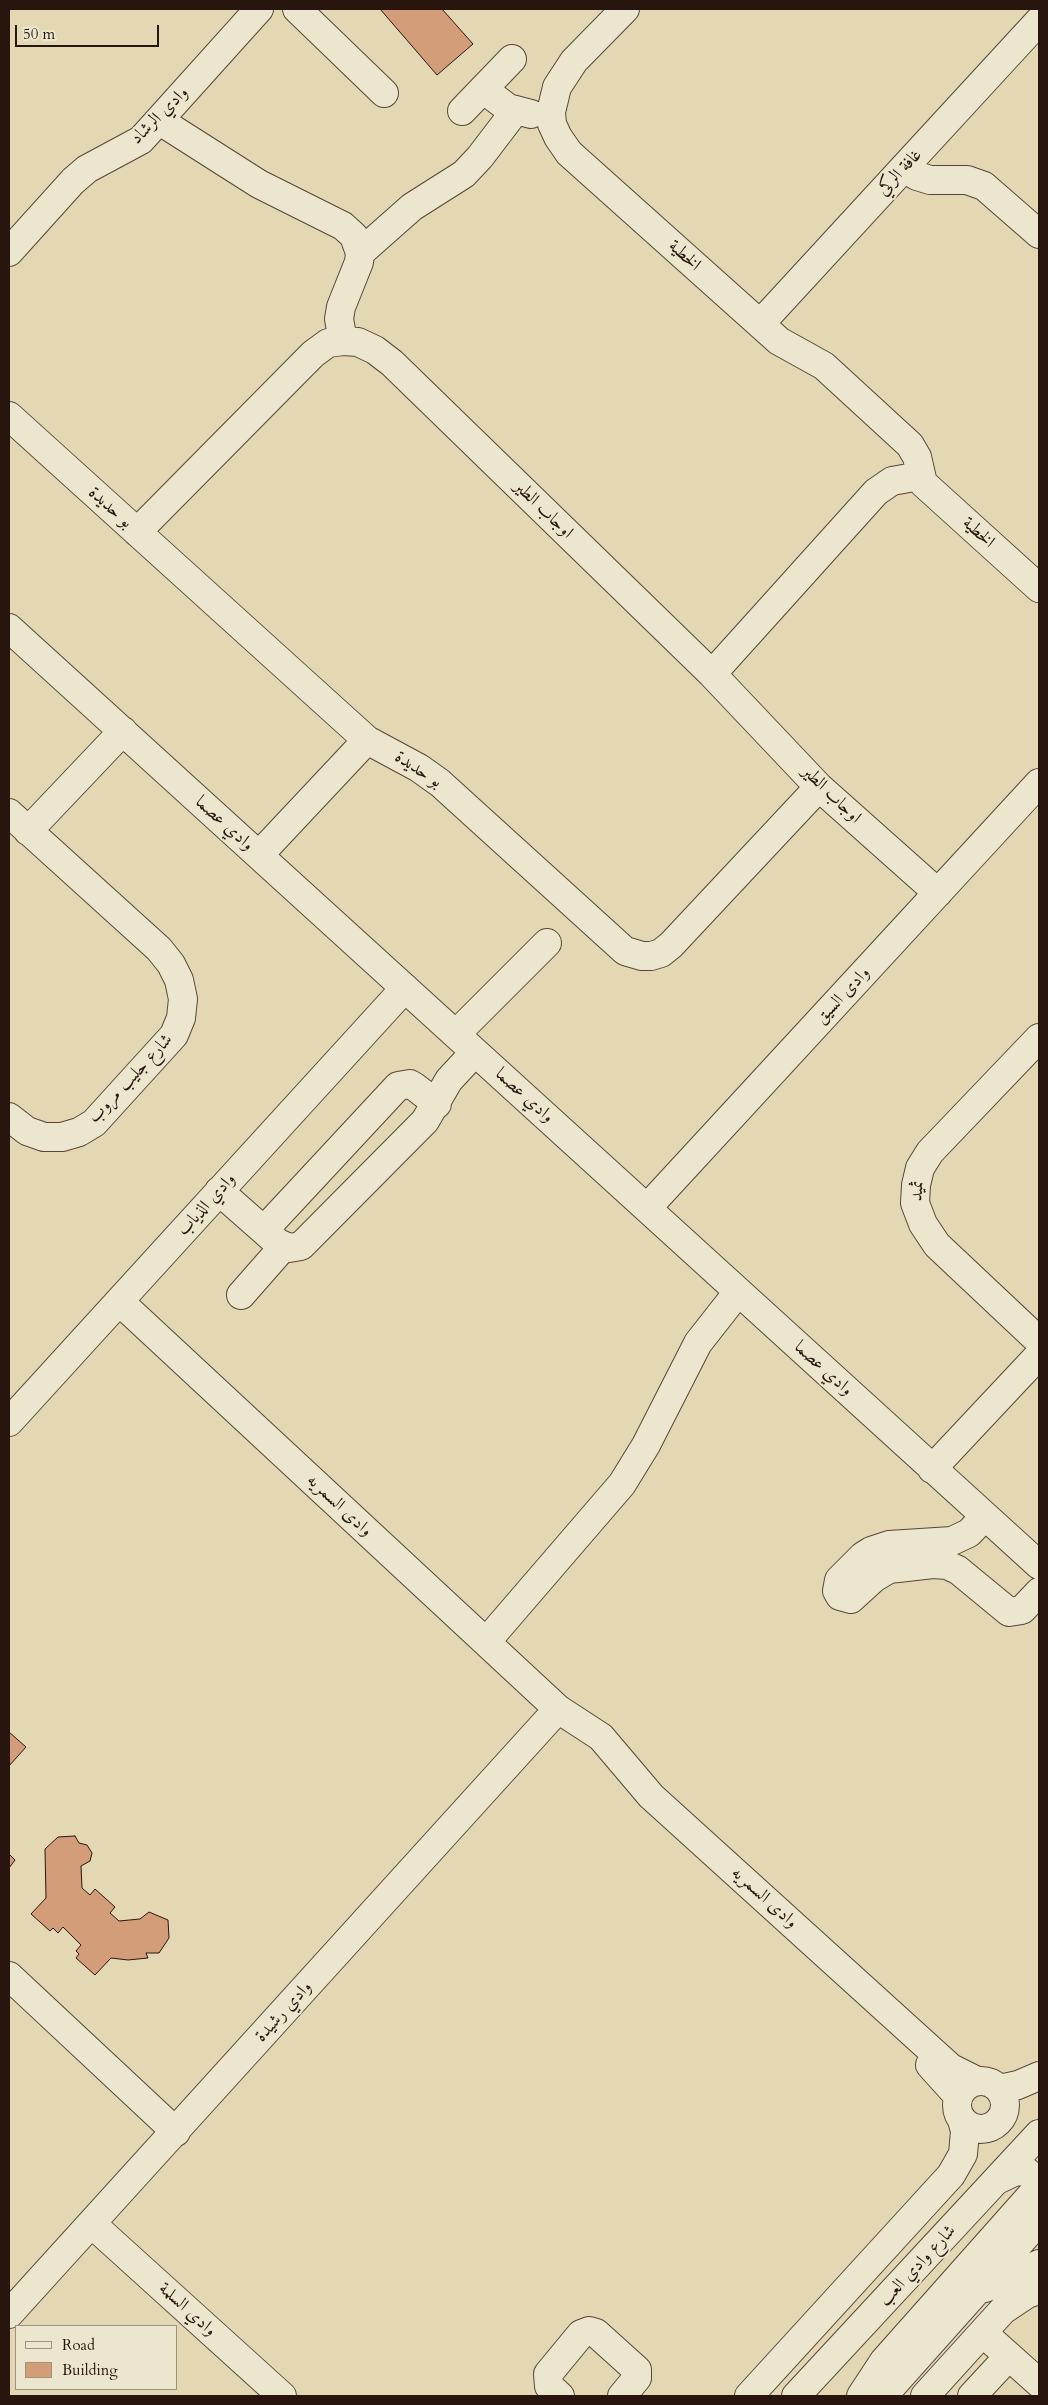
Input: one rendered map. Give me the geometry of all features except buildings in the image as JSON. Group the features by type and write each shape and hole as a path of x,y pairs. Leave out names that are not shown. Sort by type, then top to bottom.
{"street":[{"name":"وادي الرشاد","path":"9,252 73,181 87,169 135,144 160,121 259,9"},
{"name":"الخطية","path":"625,9 565,73 557,87 551,112 552,124 558,137 569,152 785,346 824,366 910,445 917,457 920,476 927,488 1039,588"},
{"path":"309,13 384,93"},
{"name":"غافة الركي","path":"760,324 1039,22"},
{"path":"462,111 512,59"},
{"path":"483,89 515,111 539,114 551,112"},
{"path":"360,253 418,202 464,174 480,157 515,111"},
{"path":"137,532 301,364 328,343 342,341 339,318 341,307 359,262 360,253 354,236 343,226 259,184 160,121"},
{"path":"905,168 917,176 930,180 967,180 984,186 1039,234"},
{"name":"اوجاب الطير","path":"342,341 358,342 375,350 392,363 712,674 819,787 938,893"},
{"name":"بو حديدة","path":"9,416 367,740 419,768 440,783 617,946 633,955 642,956 660,953 671,945 819,787"},
{"path":"712,674 876,492 892,481 920,476"},
{"name":"وادي عصما","path":"9,628 1039,1565"},
{"name":"شارع جليب مروب","path":"9,1117 27,1131 44,1137 62,1137 79,1132 94,1123 174,1035 181,1018 183,999 180,980 171,964 159,949 19,822 123,731"},
{"path":"259,856 367,740"},
{"name":"وادى السيق","path":"647,1208 1039,783"},
{"path":"219,1191 274,1238 295,1248 307,1243 425,1121 437,1104 466,1043 547,943"},
{"name":"وادي الذياب","path":"9,1422 405,988"},
{"name":"ثميد","path":"1039,1038 930,1152 920,1168 916,1184 915,1202 922,1224 937,1245 1039,1342"},
{"path":"241,1295 274,1238 392,1090 403,1084 410,1084 437,1104"},
{"path":"486,1642 622,1484 646,1445 698,1343 738,1292"},
{"name":"وادى السمريه","path":"120,1302 558,1709 571,1729 595,1750 655,1816 935,2070 974,2096"},
{"path":"932,1469 1039,1355"},
{"path":"986,1516 969,1533 952,1541 889,1545 871,1551 862,1556 839,1580 837,1591 840,1596 851,1599 874,1578 889,1569 933,1564 946,1566 964,1573 1009,1612 1022,1610 1039,1592"},
{"name":"وادي رشيدة","path":"9,2314 558,1709"},
{"path":"9,1976 176,2132"},
{"path":"749,2396 958,2165 965,2143 974,2096 1018,2085 1039,2076"},
{"name":"شارع وادي العب","path":"796,2396 1039,2135"},
{"path":"861,2396 884,2361 1035,2191 1035,2180 1027,2172 1016,2171 997,2180"},
{"path":"883,2396 1039,2221"},
{"name":"وادي السلمة","path":"92,2224 282,2396"},
{"path":"891,2296 903,2227"},
{"path":"974,2293 1039,2264"},
{"path":"925,2396 1004,2310 1027,2294 1039,2290"},
{"path":"560,2396 549,2386 548,2374 581,2334 589,2331 596,2333 637,2370 637,2378 622,2396"},
{"path":"983,2333 1039,2383"},
{"path":"972,2396 1009,2356"}]}
